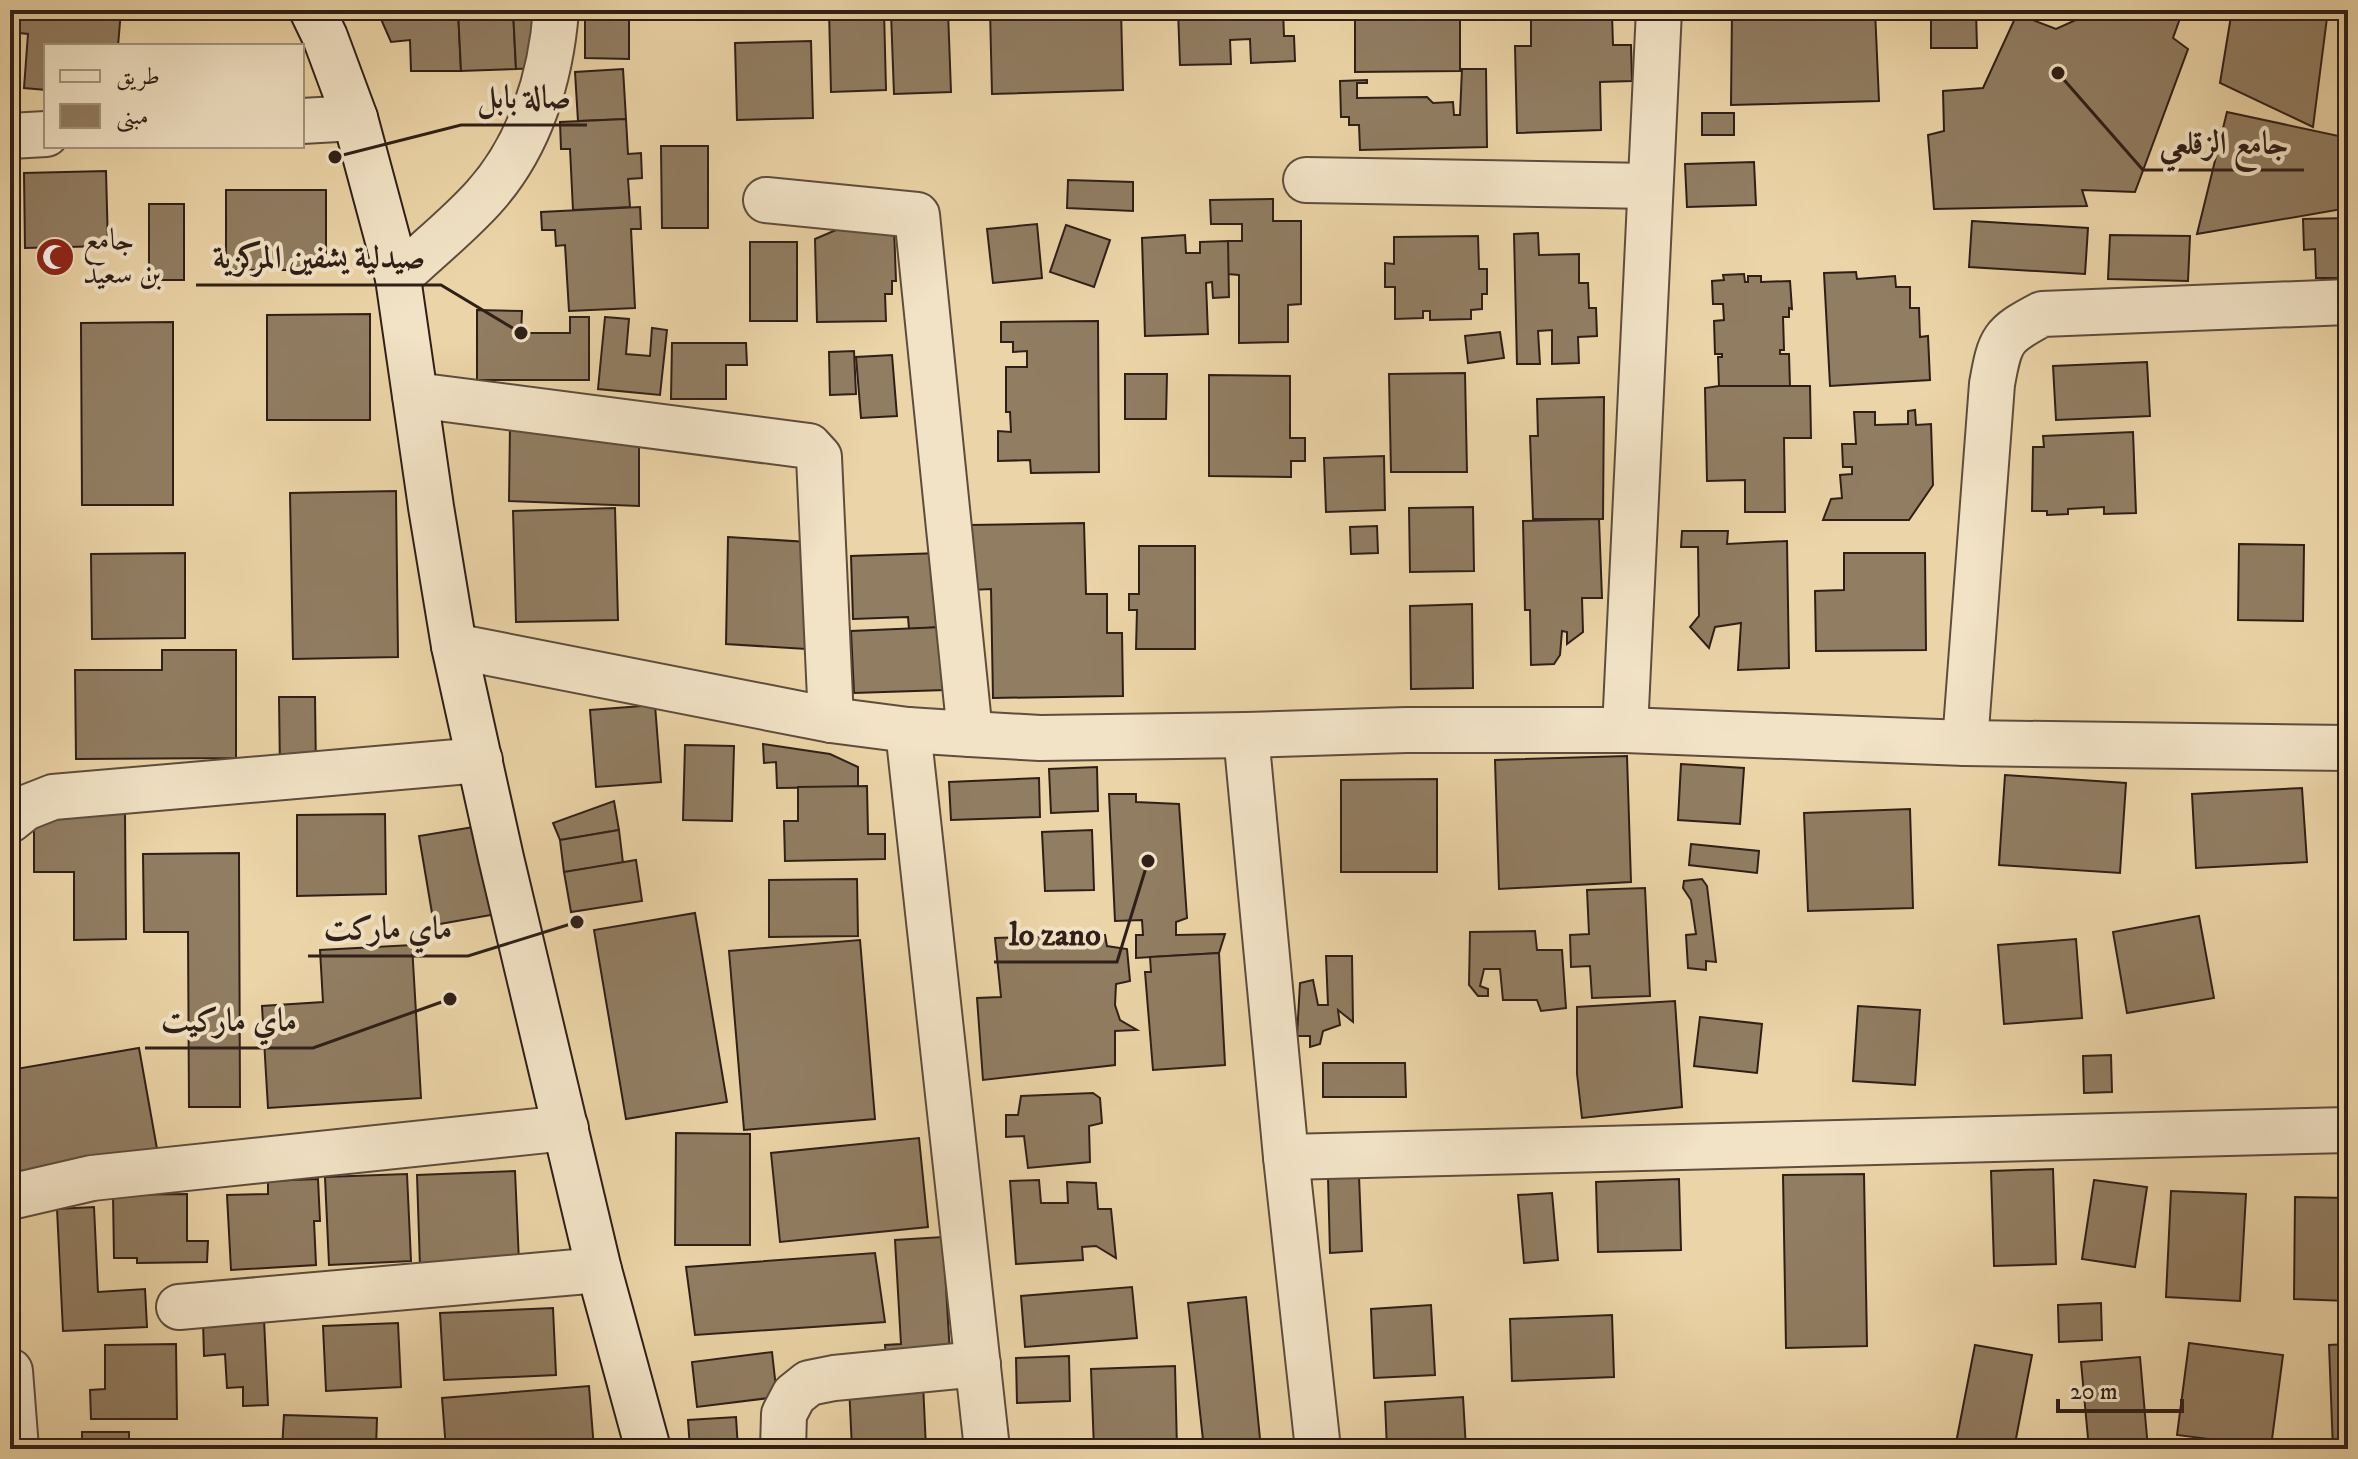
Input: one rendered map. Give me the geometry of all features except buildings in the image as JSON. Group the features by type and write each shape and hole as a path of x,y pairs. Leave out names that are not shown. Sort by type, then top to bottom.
{"street":[{"path":"312,10 355,118 398,278 454,646 599,1270 648,1449"},
{"path":"398,278 483,198 505,171 538,105 553,49 556,10"},
{"path":"1625,730 1659,10"},
{"path":"304,121 355,118"},
{"path":"10,136 44,134"},
{"path":"1306,180 1649,186"},
{"path":"766,200 917,215 970,734"},
{"path":"1965,743 1992,384 1998,352 2012,329 2042,314 2348,302"},
{"path":"415,395 809,446 819,457 831,720"},
{"path":"454,646 831,720 908,730 1040,738 1406,730 1625,730 1965,743 2348,748"},
{"path":"908,730 987,1449"},
{"path":"1246,735 1286,1157 1318,1449"},
{"path":"10,820 25,808 53,797 480,760"},
{"path":"10,1197 92,1178 566,1128"},
{"path":"1286,1157 2348,1130"},
{"path":"179,1307 599,1270"},
{"path":"783,1449 784,1414 794,1395 809,1383 978,1364"},
{"path":"10,1371 16,1449"}],"place":[{"name":"جامع الزقلعي","path":"2058,73"},
{"name":"صالة بابل","path":"335,157"},
{"name":"جامع بن سعيد","path":"55,257"},
{"name":"صيدلية يشفين المركزية","path":"521,333"},
{"name":"lo zano","path":"1148,861"},
{"name":"ماي ماركت","path":"577,922"},
{"name":"ماي ماركيت","path":"450,999"}]}
